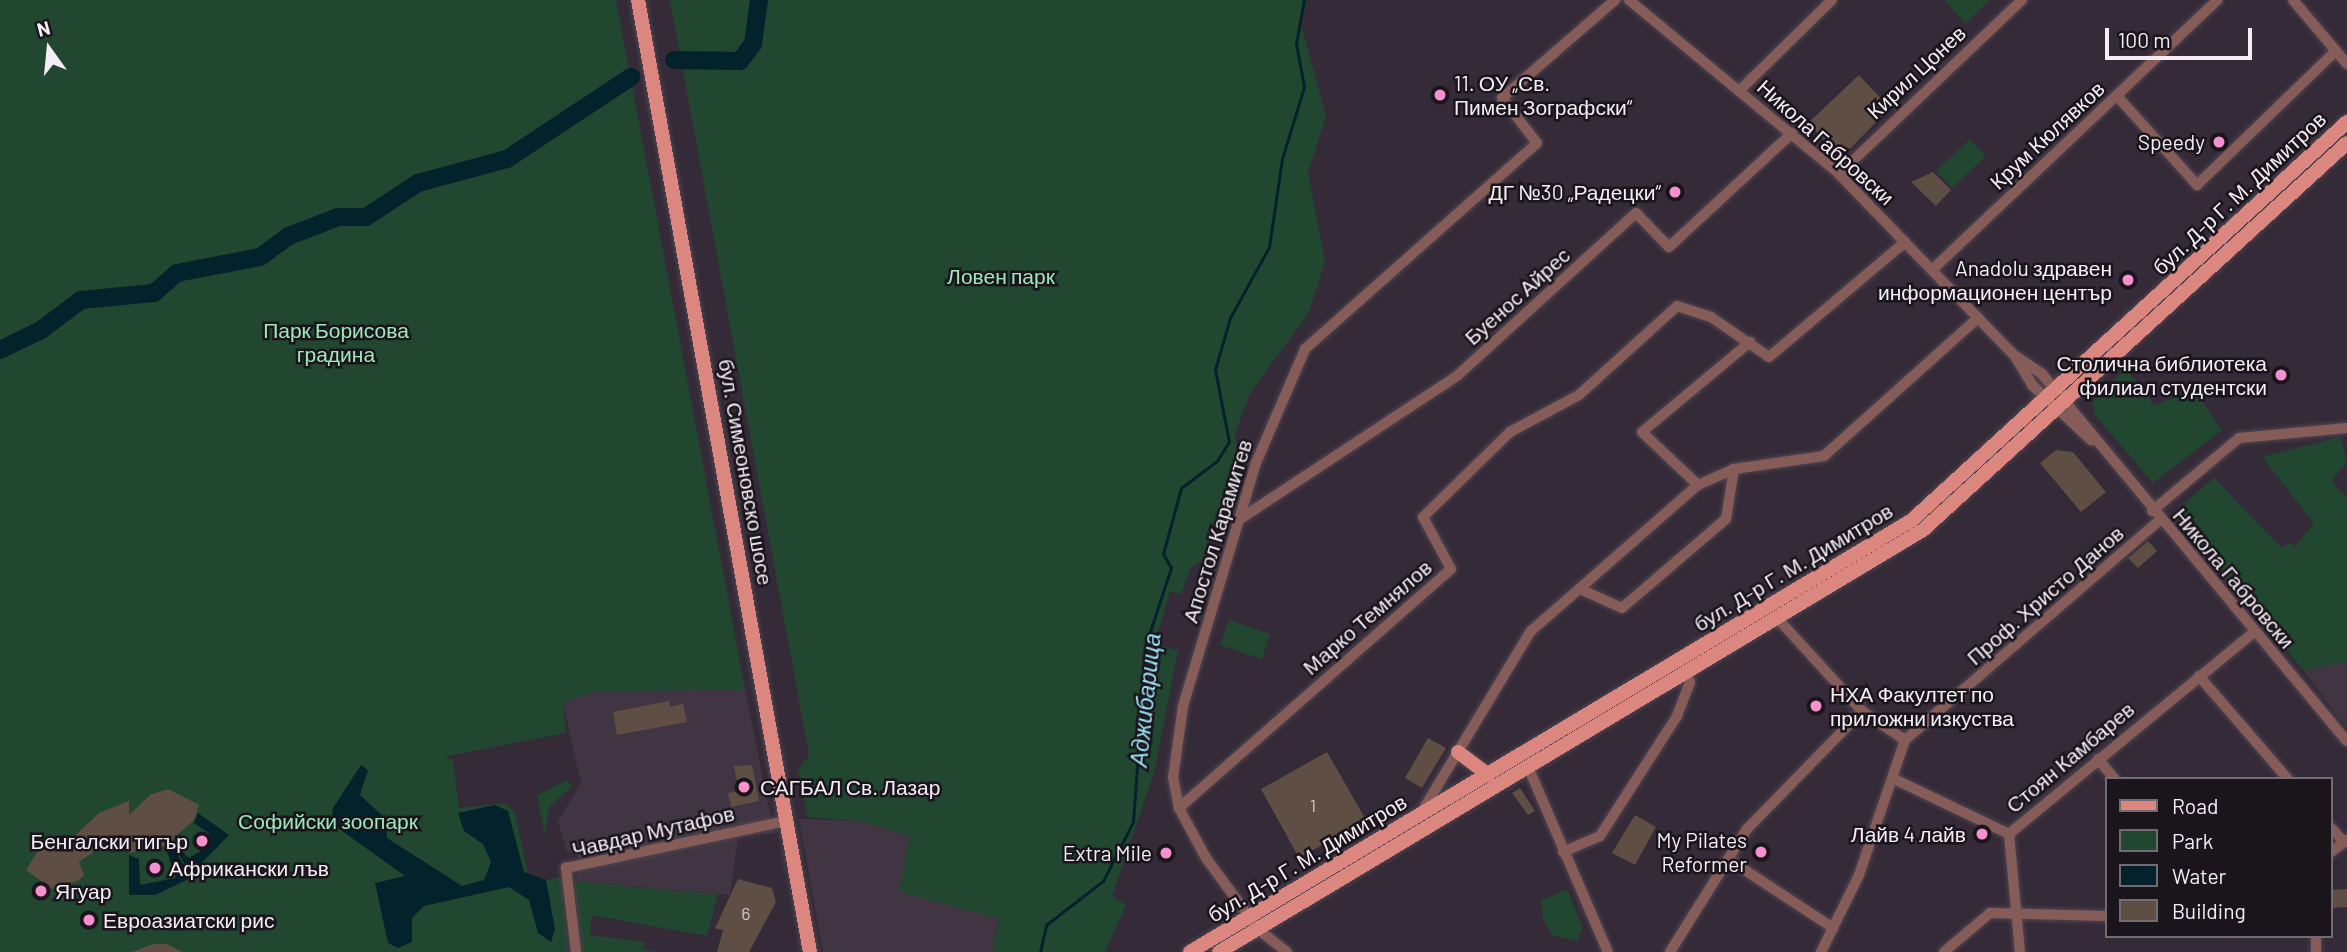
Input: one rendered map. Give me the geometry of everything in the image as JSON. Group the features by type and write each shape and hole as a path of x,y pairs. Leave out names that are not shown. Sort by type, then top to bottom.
{"main road":[{"name":"бул. Симеоновско шосе","path":"638,0 810,952"},
{"name":"бул. Д-р Г. М. Димитров","path":"1219,952 1253,923 1419,816 1912,520 2051,396 2347,122"},
{"name":"бул. Д-р Г. М. Димитров","path":"1190,952 1253,923 1529,769 1923,530 2062,407 2347,143"},
{"path":"1458,752 1488,775"}],"street":[{"name":"Апостол Карамитев","path":"1287,952 1253,923 1179,808 1174,778 1184,706 1256,463 1305,349 1537,143 1502,98 1615,0"},
{"name":"Никола Габровски","path":"1629,0 1839,174 1905,242 2062,407 2347,741"},
{"path":"1739,91 1832,0"},
{"name":"Кирил Цонев","path":"1839,174 2022,0"},
{"name":"Крум Кюлявков","path":"1932,270 2218,0"},
{"path":"2293,0 2347,64"},
{"path":"2117,96 2197,185 2336,51"},
{"name":"Буенос Айрес","path":"1240,519 1458,375 1636,213 1669,247 1792,133"},
{"name":"Марко Темнялов","path":"1179,808 1451,569 1423,517 1510,432 1578,395 1677,306 1712,317 1769,357 1905,242"},
{"path":"1419,816 1531,631 1582,590 1698,485 1734,469 1824,456 1978,318"},
{"path":"1698,485 1642,432 1750,342"},
{"name":"Проф. Христо Данов","path":"1905,740 2156,516 2239,438 2347,428"},
{"path":"1582,590 1622,608 1726,519 1734,469"},
{"path":"1778,619 1862,711 1905,740 1896,780 1821,952"},
{"name":"Стоян Камбарев","path":"1896,780 2010,834 2254,632"},
{"path":"1563,852 1600,836 1677,716 1690,682 1686,674"},
{"path":"2199,676 2286,777"},
{"path":"1670,952 1728,859 1789,782 1862,711"},
{"path":"2098,759 2113,777"},
{"path":"1529,769 1608,952"},
{"name":"Чавдар Мутафов","path":"576,952 566,868 786,821"},
{"path":"2010,834 2020,952"},
{"path":"1728,859 1833,928"},
{"path":"1944,952 1984,915 2015,912 2106,916"}],"shaded area":[{"path":"2347,662 2347,728 2303,670"},
{"path":"745,689 774,833 738,837 730,895 574,881 586,861 566,850 558,821 581,783 563,703 593,692"},
{"path":"799,819 860,821 909,836 999,919 992,952 823,952"}],"green space":[{"name":"Парк Борисова градина","path":"0,0 616,0 745,689 593,692 563,703 566,733 443,757 453,760 459,808 506,803 515,813 528,874 543,881 561,877 568,952 0,952"},
{"name":"Ловен парк","path":"670,0 1307,0 1301,24 1326,116 1308,172 1325,262 1308,314 1250,393 1235,433 1237,457 1201,562 1191,567 1181,594 1170,591 1155,643 1178,651 1154,773 1112,896 1126,905 1105,952 992,952 999,919 899,892 909,836 860,821 808,817 798,771 809,755"},
{"path":"1945,0 1990,0 1965,24"},
{"path":"1970,139 1986,156 1952,188 1936,171"},
{"path":"2126,369 2154,405 2194,390 2222,430 2153,483 2094,414 2093,400"},
{"path":"2340,437 2347,462 2332,480 2347,499 2347,662 2303,670 2177,519 2183,504 2214,478 2282,548 2290,542 2295,547 2314,523 2262,457"},
{"path":"1229,620 1270,634 1262,659 1220,645"},
{"path":"567,780 572,786 549,807 545,837 537,795"},
{"path":"574,881 718,894 707,936 592,915 590,935 645,942 643,949 656,952 582,952"},
{"path":"1567,889 1583,927 1577,941 1553,935 1543,919 1541,901"}],"water":[{"path":"361,765 368,770 360,795 386,819 387,838 462,886 484,880 491,862 483,844 464,831 458,813 495,805 508,811 524,872 546,880 555,929 551,942 538,933 529,900 509,887 424,906 412,918 412,942 398,948 388,943 375,883 405,876 331,823 333,808"},
{"path":"198,813 229,835 191,874 171,841 189,858 207,847 210,834 194,823"},
{"path":"171,843 191,878 155,895 129,895 129,855 139,859 140,885 176,878 165,846"}],"building":[{"path":"1859,75 1890,108 1841,158 1808,123"},
{"path":"1933,172 1951,190 1936,206 1911,182"},
{"path":"2056,450 2073,452 2106,492 2081,512 2040,463"},
{"path":"2148,541 2157,551 2138,568 2128,558"},
{"path":"669,701 670,707 683,704 687,722 617,735 613,712"},
{"path":"1428,738 1446,748 1422,788 1405,778"},
{"path":"1327,752 1366,820 1299,858 1261,789"},
{"name":"САГБАЛ Св. Лазар","path":"752,765 759,801 731,807 728,793 739,791 734,766"},
{"path":"1520,788 1535,811 1528,815 1512,793"},
{"path":"168,789 199,805 194,820 165,846 129,853 122,842 98,849 79,862 84,875 78,881 52,889 26,870 42,844 66,844 99,813 129,801 129,815 150,795"},
{"path":"1635,815 1656,827 1635,865 1612,853"},
{"path":"738,879 772,888 776,902 749,952 717,952 723,930 715,928"},
{"path":"2347,889 2347,907 2333,908 2333,890"},
{"path":"153,944 167,944 183,952 132,952"}],"waterway":[{"path":"674,60 740,61 753,44 759,0"},
{"name":"Аджибарица","path":"1040,952 1046,925 1103,881 1133,822 1146,644 1171,568 1163,554 1181,488 1217,461 1229,442 1215,370 1230,318 1269,247 1282,159 1304,87 1296,44 1304,0"},
{"path":"0,350 41,330 81,300 154,293 177,273 260,257 289,236 338,217 366,217 418,183 507,159 631,77"}],"place":[{"name":"11. ОУ „Св. Пимен Зографски“","path":"1440,95"},
{"name":"Speedy","path":"2219,142"},
{"name":"ДГ №30 „Радецки“","path":"1675,192"},
{"name":"Anadolu здравен информационен център","path":"2128,280"},
{"name":"Столична библиотека филиал студентски","path":"2281,375"},
{"name":"НХА Факултет по приложни изкуства","path":"1816,706"},
{"name":"САГБАЛ Св. Лазар","path":"744,787"},
{"name":"Лайв 4 лайв","path":"1982,834"},
{"name":"Бенгалски тигър","path":"202,841"},
{"name":"My Pilates Reformer","path":"1761,852"},
{"name":"Extra Mile","path":"1166,853"},
{"name":"Африкански лъв","path":"155,868"},
{"name":"Ягуар","path":"41,891"},
{"name":"Евроазиатски рис","path":"89,920"}],"park label":[{"name":"Софийски зоопарк","path":"328,821"}]}
